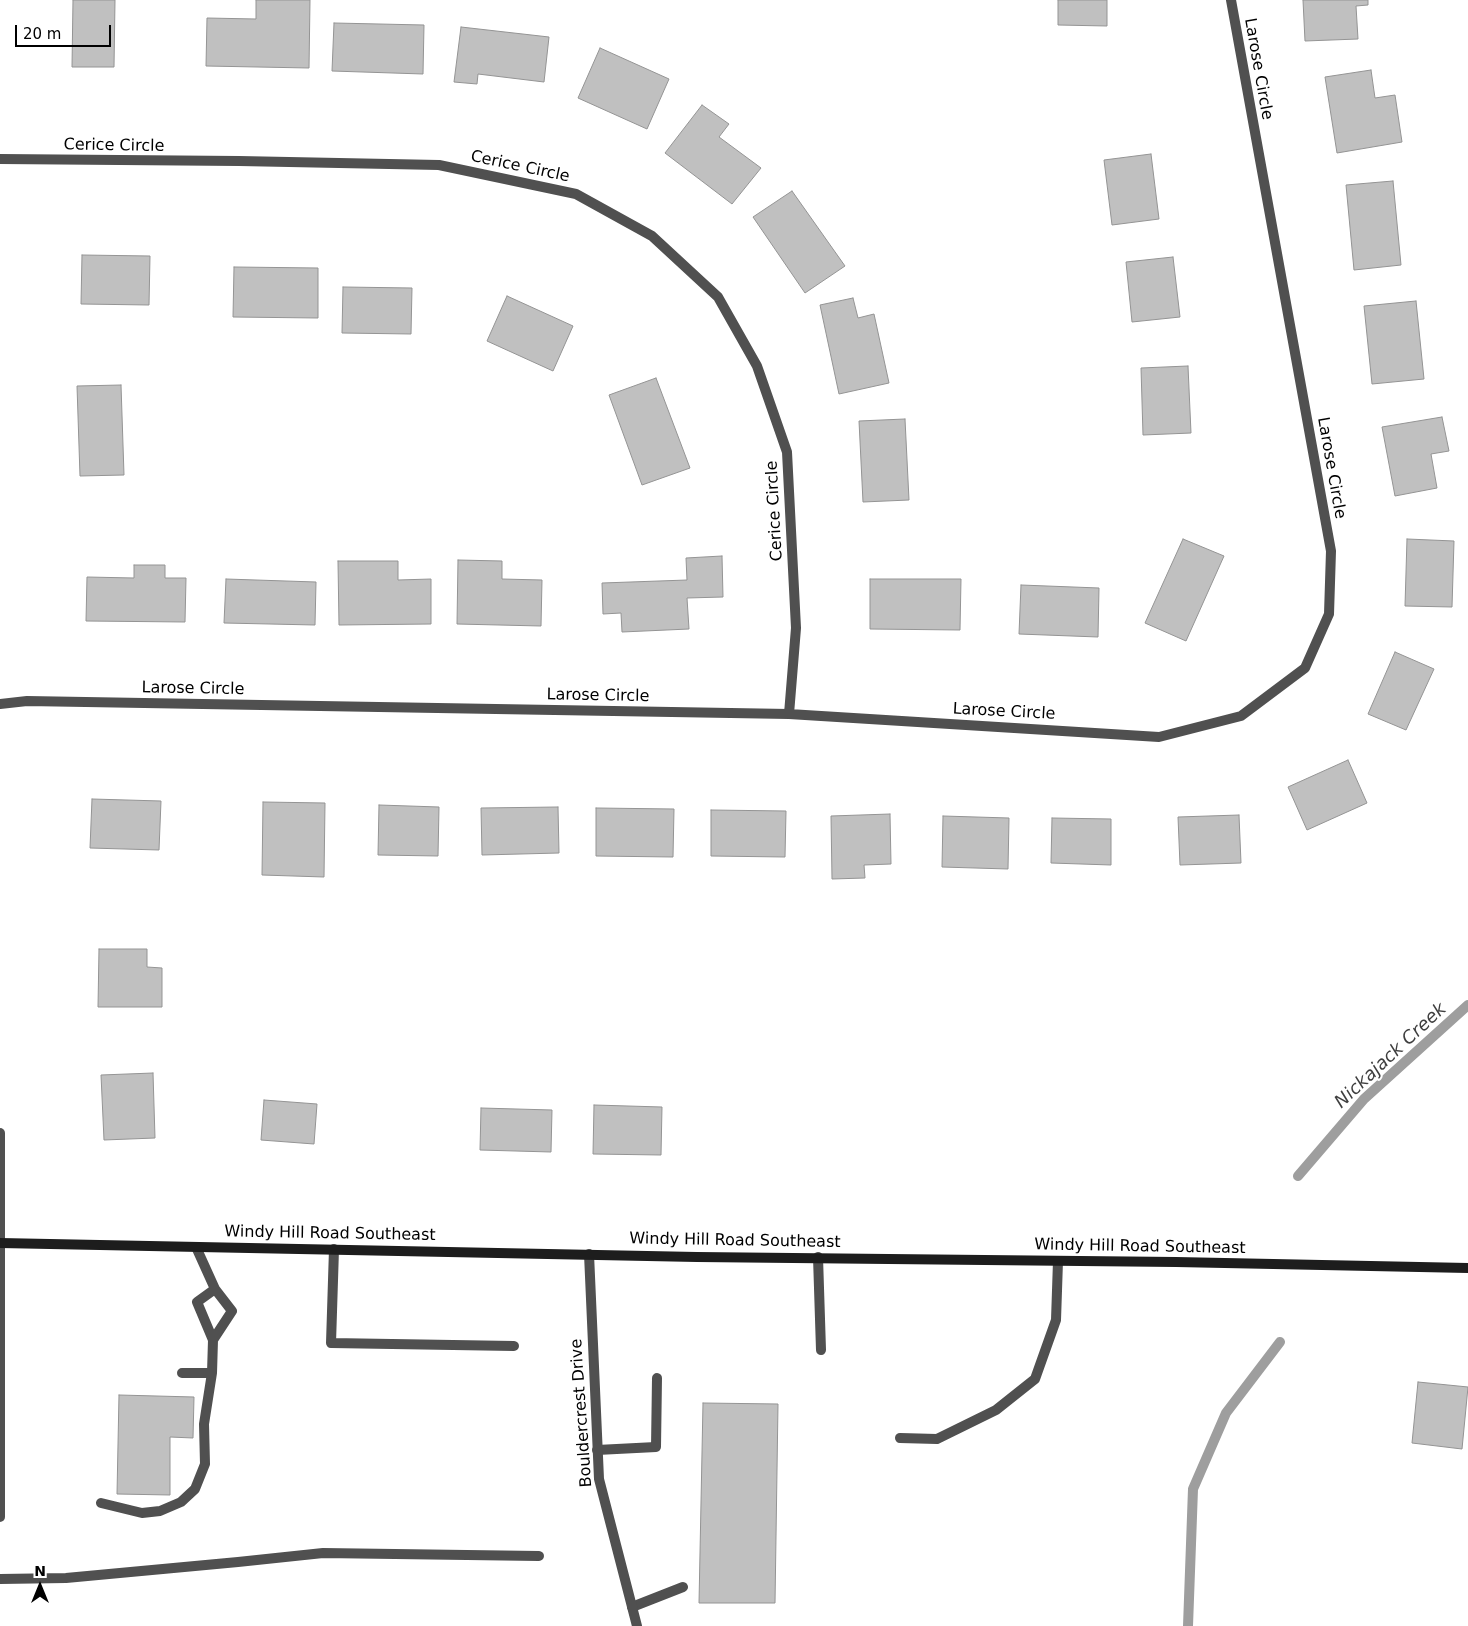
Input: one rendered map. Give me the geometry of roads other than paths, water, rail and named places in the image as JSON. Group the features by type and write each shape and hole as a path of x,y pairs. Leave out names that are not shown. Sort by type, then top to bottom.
{"main road":[{"name":"Windy Hill Road Southeast","path":"1,1243 1468,1268"}],"street":[{"name":"Larose Circle","path":"0,704 28,701 789,714 1159,736 1241,716 1305,668 1329,614 1331,551 1230,0"},
{"name":"Cerice Circle","path":"0,159 439,165 576,194 652,236 718,297 757,366 787,452 796,628 789,714"},
{"path":"0,1133 0,1517"},
{"path":"196,1247 216,1289 232,1311 213,1340"},
{"path":"334,1249 331,1344 514,1346"},
{"name":"Bouldercrest Drive","path":"589,1254 599,1479 637,1626"},
{"path":"818,1257 821,1350"},
{"path":"900,1438 937,1439 996,1410 1035,1379 1056,1320 1058,1261"},
{"path":"101,1503 142,1513 160,1511 181,1502 195,1489 205,1464 204,1424 212,1373 213,1340 197,1302 216,1289"},
{"path":"182,1373 212,1373"},
{"path":"597,1450 656,1446 657,1378"},
{"path":"0,1579 66,1578 323,1553 539,1556"},
{"path":"632,1607 683,1587"}],"waterway":[{"name":"Nickajack Creek","path":"1298,1176 1364,1099 1468,1005"},
{"name":"Nickajack Creek","path":"1188,1626 1193,1489 1226,1413 1280,1342"}]}
